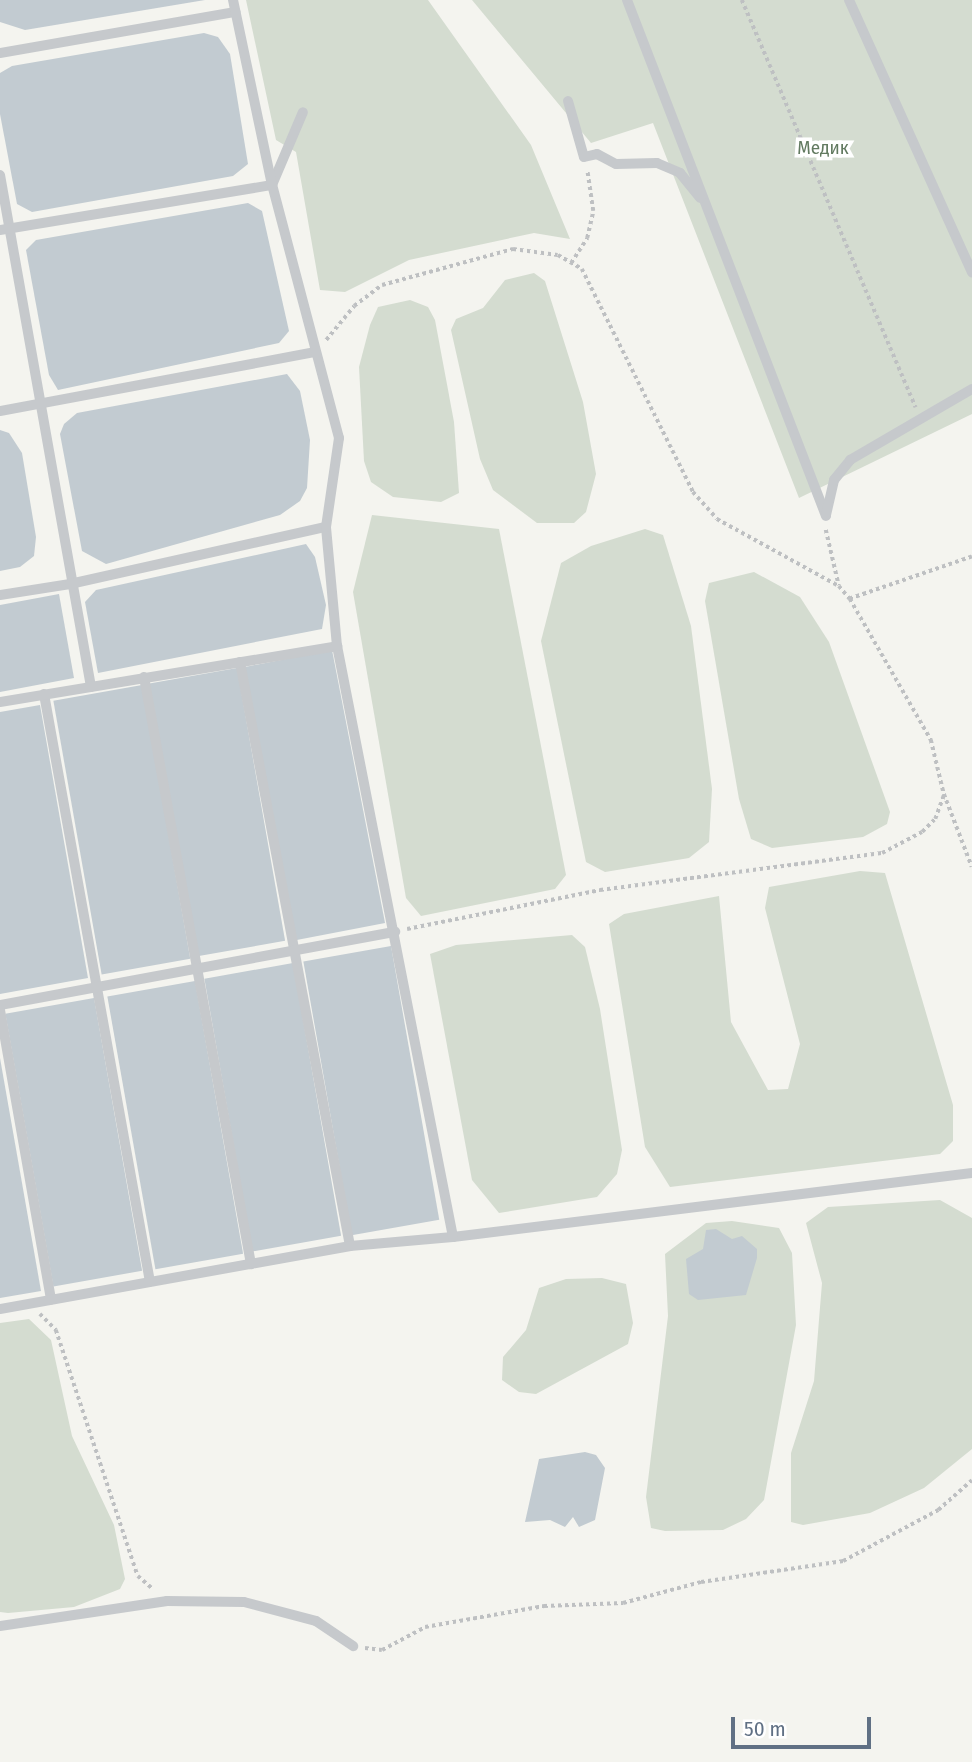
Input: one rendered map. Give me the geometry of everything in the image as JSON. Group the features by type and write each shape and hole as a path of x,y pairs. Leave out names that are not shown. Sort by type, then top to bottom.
{"lane":[{"path":"233,0 272,185 339,438 326,527 337,646 453,1237"},
{"path":"627,0 826,516"},
{"path":"849,0 972,273"},
{"path":"0,53 236,12"},
{"path":"568,101 584,157 597,154 616,164 657,163 680,173 707,207"},
{"path":"272,185 303,112"},
{"path":"0,175 5,229 44,405 70,584 91,687"},
{"path":"5,229 272,185"},
{"path":"0,411 44,405 316,352"},
{"path":"826,516 834,480 849,460 972,388"},
{"path":"0,594 70,584 326,527"},
{"path":"0,702 337,646"},
{"path":"240,662 350,1246"},
{"path":"144,677 251,1264"},
{"path":"44,694 150,1282"},
{"path":"51,1300 0,1008 395,932"},
{"path":"0,1309 350,1246 453,1237 972,1173"},
{"path":"0,1626 167,1601 244,1602 316,1621 353,1646"}],"path":[{"path":"742,0 921,418"},
{"path":"571,263 587,238 593,211 584,157"},
{"path":"316,352 354,306 382,285 513,249 571,263 582,269 608,316 693,492 717,519 839,586 850,599 931,740 944,794 972,867"},
{"path":"826,516 839,586"},
{"path":"850,599 972,557"},
{"path":"395,932 600,890 882,853 922,832 935,819 944,794"},
{"path":"30,1304 57,1330 138,1576 167,1601"},
{"path":"353,1646 382,1650 425,1627 544,1606 623,1603 701,1583 843,1561 938,1510 972,1480"}],"green space":[{"path":"246,0 428,0 531,145 570,239 534,233 409,260 345,292 320,290 296,152 276,140"},
{"name":"Медик","path":"472,0 972,0 972,414 799,498 653,123 591,143"},
{"path":"534,273 545,281 583,402 596,474 586,512 574,523 537,523 493,490 480,459 451,330 456,319 483,308 505,280"},
{"path":"410,300 428,307 435,320 454,422 459,493 441,502 393,497 371,482 364,461 359,367 370,325 378,307"},
{"path":"372,515 499,529 566,875 555,889 421,916 406,898 353,592"},
{"path":"645,529 663,535 691,626 712,789 709,842 689,858 605,872 586,862 541,641 561,563 591,546"},
{"path":"754,572 800,597 829,642 890,812 887,824 863,837 772,848 751,839 739,799 705,601 709,583"},
{"path":"860,871 885,873 953,1105 953,1141 940,1154 670,1187 645,1147 609,924 624,914 719,896 731,1022 768,1090 788,1089 800,1044 765,908 769,887"},
{"path":"572,935 585,947 600,1009 622,1150 617,1174 597,1197 499,1213 472,1180 430,954 456,945"},
{"path":"940,1200 972,1218 972,1449 924,1488 870,1513 803,1525 791,1522 791,1453 814,1381 822,1283 806,1223 828,1207"},
{"path":"732,1221 779,1228 792,1253 796,1325 764,1500 746,1519 723,1530 665,1531 651,1528 646,1497 668,1316 665,1254 706,1223"},
{"path":"602,1278 626,1284 633,1323 628,1344 536,1394 519,1392 502,1380 503,1357 526,1330 539,1288 566,1279"},
{"path":"29,1319 51,1340 72,1436 114,1525 125,1579 120,1589 74,1607 8,1613 0,1612 0,1323"}],"shaded area":[{"path":"0,0 205,0 25,30 0,22"},
{"path":"204,33 218,37 230,54 248,164 233,176 32,212 17,204 0,114 0,73 12,66"},
{"path":"248,203 262,211 289,331 279,343 58,390 49,375 26,250 36,240"},
{"path":"287,374 300,391 310,440 307,488 300,501 280,515 106,564 82,551 60,434 64,424 77,413"},
{"path":"0,430 9,433 22,453 36,537 34,556 20,567 0,571"},
{"path":"306,544 315,557 326,605 322,629 98,673 85,602 96,590"},
{"path":"59,594 74,678 0,692 0,605"},
{"path":"332,650 385,923 297,940 244,667"},
{"path":"237,668 285,941 197,956 149,683"},
{"path":"142,685 190,959 102,974 53,701"},
{"path":"40,705 88,978 0,994 0,712"},
{"path":"391,946 439,1220 352,1235 303,961"},
{"path":"293,963 341,1236 252,1251 204,979"},
{"path":"195,981 243,1254 155,1269 107,996"},
{"path":"94,998 142,1271 53,1286 5,1014"},
{"path":"0,1058 41,1291 0,1298"},
{"path":"716,1229 732,1239 742,1236 757,1249 757,1258 746,1295 698,1300 689,1294 686,1259 703,1249 706,1230"},
{"path":"585,1452 596,1455 605,1468 595,1520 579,1527 573,1517 565,1527 550,1520 525,1522 539,1459"}]}
